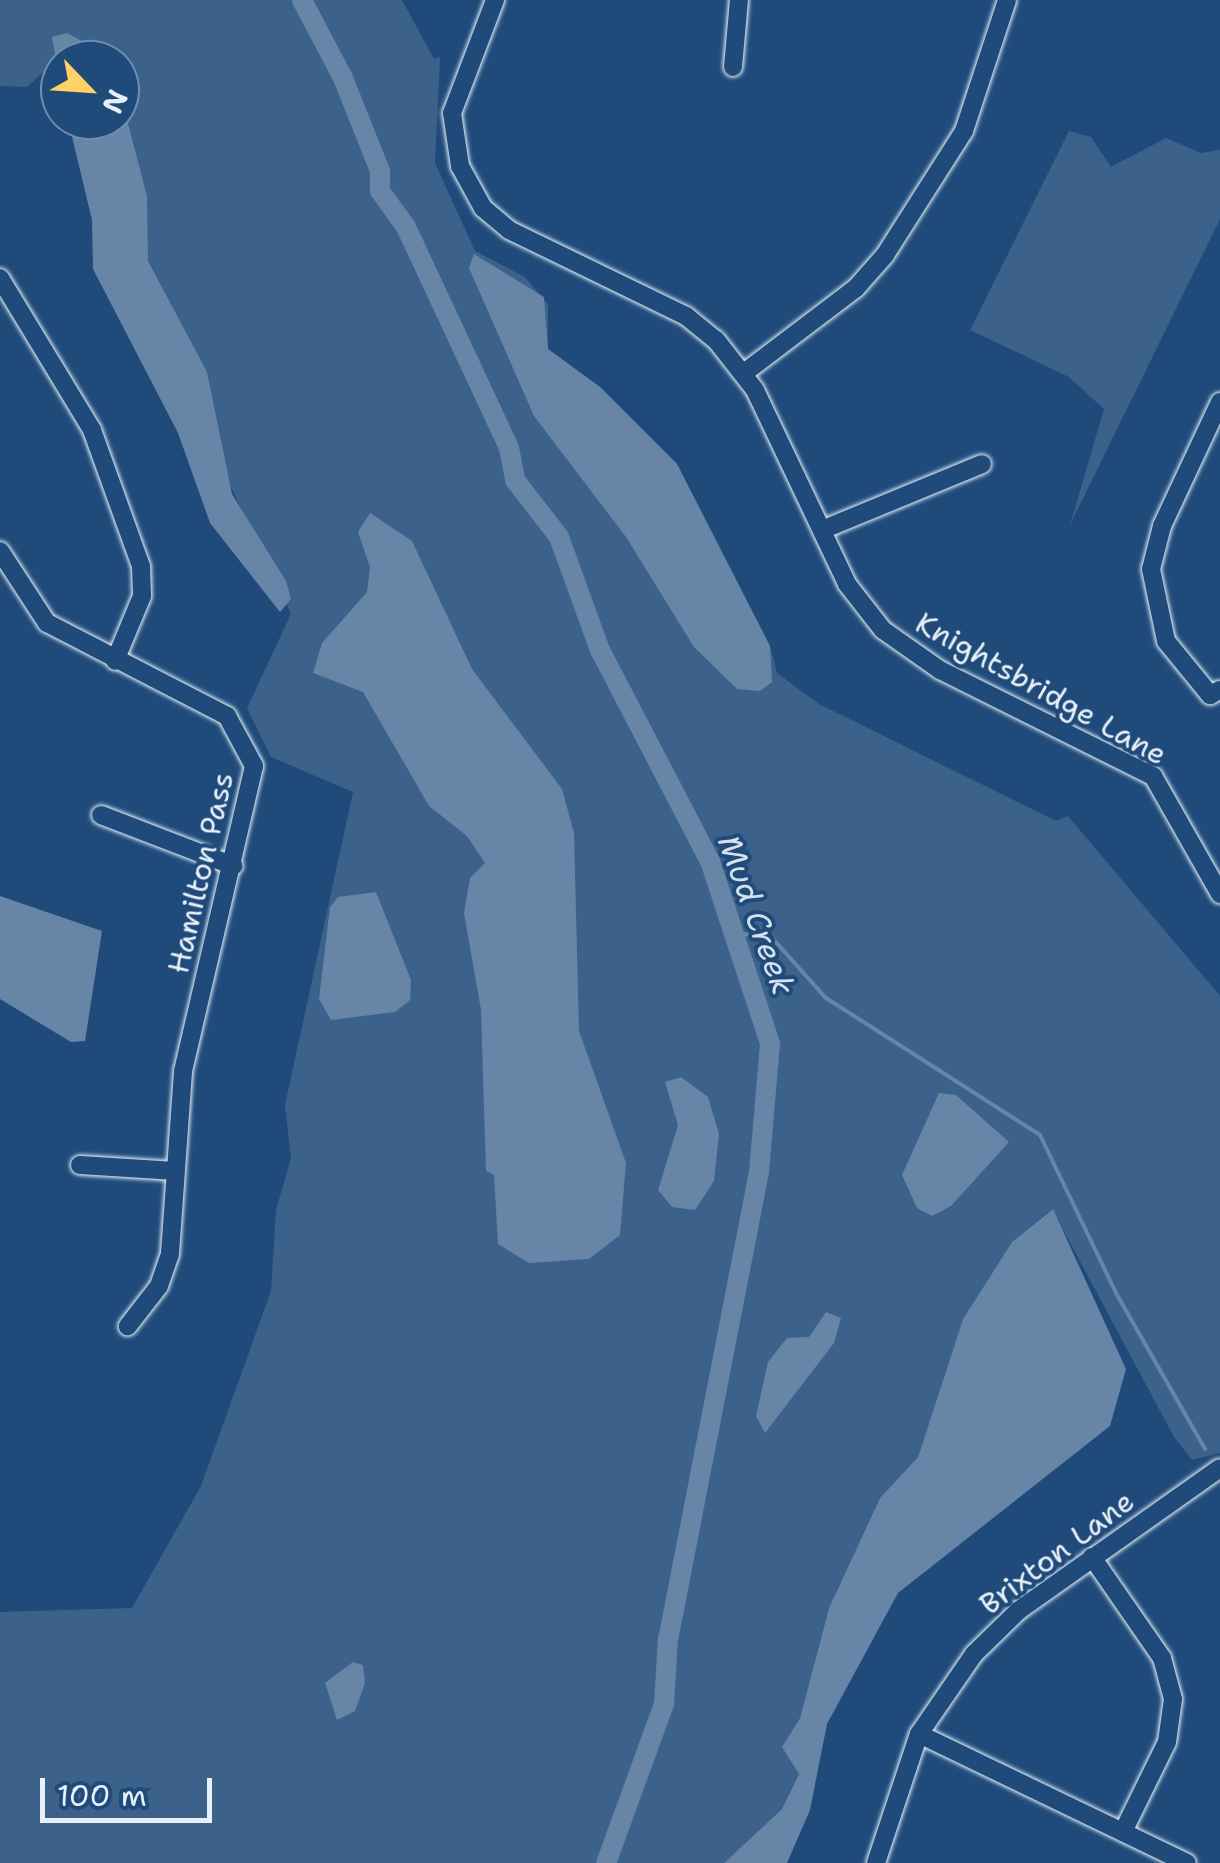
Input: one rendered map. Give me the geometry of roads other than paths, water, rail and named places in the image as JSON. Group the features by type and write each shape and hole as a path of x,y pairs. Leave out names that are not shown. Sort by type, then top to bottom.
{"street":[{"name":"Knightsbridge Lane","path":"495,0 452,113 460,166 483,208 520,237 686,316 744,373 847,584 902,646 1153,776 1220,894"},
{"path":"734,67 740,0"},
{"path":"744,373 856,288 885,255 964,131 1007,0"},
{"path":"0,278 92,430 141,566 142,596 115,662"},
{"path":"1215,692 1166,641 1152,570 1212,440 1220,402"},
{"path":"822,530 982,464"},
{"name":"Hamilton Pass","path":"0,551 47,623 115,662 212,707 240,730 253,786 183,1072 166,1271 128,1326"},
{"path":"101,815 234,866"},
{"path":"80,1165 176,1171"},
{"name":"Brixton Lane","path":"876,1863 919,1734 992,1633 1220,1468"},
{"path":"1092,1557 1162,1658 1174,1699 1167,1742 1123,1832"},
{"path":"919,1734 1187,1863"}],"waterway":[{"name":"Mud Creek","path":"302,0 343,78 380,171 380,191 406,227 509,448 515,480 559,537 600,650 710,861 770,1044 759,1172 668,1638 664,1704 606,1863"},
{"path":"738,933 773,939 826,998 1040,1135 1116,1293 1205,1449"}]}
